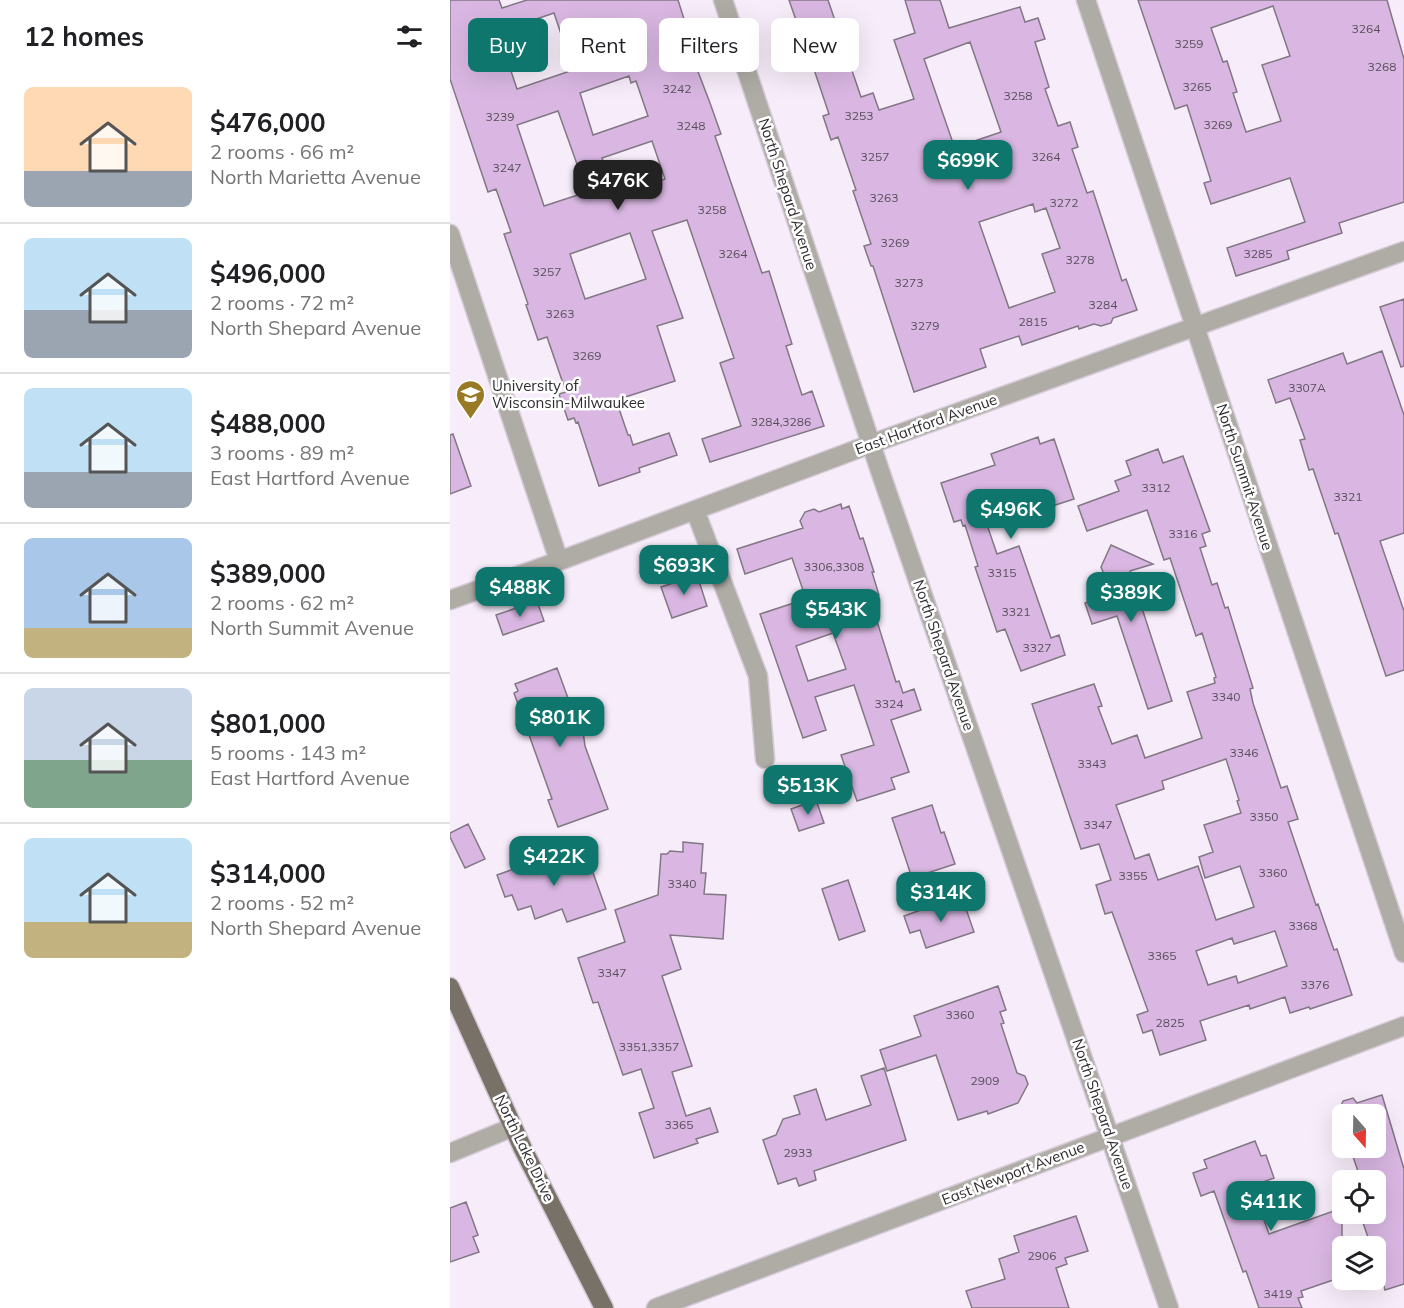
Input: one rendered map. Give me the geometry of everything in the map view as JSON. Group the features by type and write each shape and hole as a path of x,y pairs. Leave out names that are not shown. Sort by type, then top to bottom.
{"main road":[{"name":"North Lake Drive","path":"450,987 513,1127 604,1308"}],"street":[{"name":"North Shepard Avenue","path":"723,0 871,444 1169,1308"},
{"name":"North Summit Avenue","path":"1086,0 1404,953"},
{"path":"450,234 559,561"},
{"name":"East Hartford Avenue","path":"450,600 871,444 1404,251"},
{"path":"695,510 759,676 765,759"},
{"name":"East Newport Avenue","path":"656,1308 1404,1026"},
{"path":"450,1153 513,1127"}],"building":[{"path":"450,0 499,0 502,8 527,0 678,0 684,18 659,18 659,72 698,72 721,134 715,136 762,273 769,271 792,344 786,346 802,395 812,391 824,426 710,462 702,439 741,426 720,363 734,358 687,220 652,231 683,318 657,326 675,381 616,400 633,445 669,433 677,455 639,468 640,472 599,486 578,422 576,423 574,418 568,420 559,394 566,392 547,337 538,340 504,234 511,232 496,189 488,192 450,79","holes":["554,13 560,31 560,18 647,18 647,72 567,72 517,89 511,72 468,72 468,18 539,18","629,76 631,83 636,81 648,116 593,135 580,93","558,111 587,192 544,206 517,125","652,141 665,179 615,196 602,158","630,233 646,279 585,299 570,254"]},
{"path":"789,0 828,0 834,18 795,18"},
{"path":"905,0 940,0 949,28 1020,7 1025,22 1038,18 1045,39 1035,42 1049,87 1045,89 1058,126 1070,122 1078,147 1072,149 1087,193 1093,191 1122,281 1126,279 1137,310 1113,318 1111,323 1101,326 1094,324 1079,329 1078,326 1022,345 1019,336 980,349 986,367 914,392 873,266 871,266 864,246 871,244 853,191 856,190 838,137 831,140 823,116 829,114 815,72 852,72 861,97 873,93 879,110 914,99 894,40 915,33","holes":["970,42 1001,132 957,147 954,146 924,59","1033,204 1035,212 1046,208 1060,248 1042,254 1055,292 1009,308 979,222"]},
{"path":"1138,0 1387,0 1404,59 1404,202 1339,223 1342,233 1287,251 1289,259 1236,276 1227,248 1305,222 1290,178 1211,204 1204,183 1211,181 1187,105 1175,109","holes":["1273,6 1290,56 1262,65 1281,121 1246,132 1233,93 1237,92 1227,61 1223,62 1211,28"]},
{"path":"1404,299 1404,366 1401,367 1380,307"},
{"path":"1382,351 1404,415 1404,533 1380,541 1404,611 1404,670 1386,676 1338,533 1335,534 1313,469 1309,470 1300,440 1305,439 1290,398 1276,403 1268,380 1343,353 1347,364"},
{"path":"453,434 471,486 450,494 450,435"},
{"path":"1038,437 1040,444 1054,439 1074,499 1043,509 1039,498 986,515 985,519 997,554 1019,546 1051,638 1059,635 1065,655 1021,671 1005,629 997,632 975,567 978,566 965,525 963,526 961,520 954,522 941,483 995,465 991,454"},
{"path":"1158,449 1163,463 1183,456 1210,531 1202,534 1206,546 1200,548 1212,585 1217,583 1225,608 1228,607 1253,688 1250,689 1253,703 1281,788 1287,786 1298,819 1288,822 1316,905 1318,904 1334,950 1337,949 1352,995 1290,1013 1285,997 1250,1009 1249,1005 1200,1021 1206,1040 1160,1055 1152,1030 1143,1033 1137,1015 1148,1011 1112,912 1105,914 1096,885 1111,880 1099,844 1081,849 1032,704 1094,684 1102,706 1098,707 1112,744 1137,735 1145,758 1202,738 1187,692 1215,683 1214,678 1216,677 1202,633 1196,636 1170,558 1164,560 1147,510 1087,531 1078,506 1119,491 1115,481 1131,475 1126,461","holes":["1226,759 1241,813 1204,825 1213,852 1199,857 1205,878 1240,866 1254,907 1216,920 1198,866 1158,880 1149,854 1135,859 1116,805 1164,789 1162,781","1275,931 1287,966 1238,983 1236,976 1208,985 1196,951 1232,938 1234,944"]},
{"path":"841,504 842,509 849,506 874,572 872,572 879,595 870,599 896,682 899,681 903,693 914,689 921,710 891,720 909,772 891,778 895,789 857,801 841,755 874,745 854,685 815,697 826,730 803,738 760,614 806,599 792,558 745,574 737,549 803,528 800,521 805,512 814,509 819,512","holes":["833,633 846,669 808,681 796,646"]},
{"path":"1111,545 1153,564 1130,571 1172,701 1148,709 1117,616 1092,624 1085,603 1112,594 1101,567"},
{"path":"697,575 707,606 672,618 661,587"},
{"path":"537,601 544,621 503,635 496,615"},
{"path":"557,668 572,709 579,713 571,725 583,731 585,746 608,809 558,827 548,800 552,799 514,693 518,691 515,684"},
{"path":"816,800 824,823 799,831 791,809"},
{"path":"932,805 955,864 912,878 892,818"},
{"path":"468,824 485,859 465,868 450,833"},
{"path":"683,842 703,844 701,873 706,873 704,894 726,895 723,939 670,935 681,969 662,976 692,1066 672,1072 686,1116 710,1108 718,1132 696,1139 698,1143 654,1158 639,1113 654,1108 641,1069 623,1075 598,1002 593,1003 578,958 625,942 615,910 658,895 661,854 667,854 670,851 683,852"},
{"path":"564,851 569,863 587,856 606,909 567,922 562,909 535,919 531,906 518,910 512,895 505,897 497,875"},
{"path":"848,880 865,931 839,940 822,889"},
{"path":"963,900 974,932 926,948 920,930 910,933 904,916 932,906 933,910"},
{"path":"998,986 1006,1010 1000,1012 1004,1023 1001,1024 1017,1073 1025,1076 1028,1084 1018,1103 988,1114 987,1111 958,1120 936,1055 887,1071 880,1050 921,1036 914,1016"},
{"path":"884,1068 906,1140 814,1171 816,1180 799,1186 796,1178 778,1184 763,1140 776,1135 783,1119 800,1114 794,1096 816,1089 826,1120 871,1105 861,1076"},
{"path":"1382,1095 1385,1104 1342,1104 1343,1101 1353,1098 1357,1103"},
{"path":"1386,1108 1404,1169 1404,1284 1386,1290 1386,1236 1368,1236 1363,1224 1386,1224 1386,1170 1358,1170 1353,1158 1386,1158"},
{"path":"1255,1141 1261,1156 1266,1155 1274,1178 1252,1186 1269,1234 1332,1212 1332,1224 1342,1224 1342,1236 1332,1236 1332,1280 1301,1291 1303,1297 1298,1298 1302,1308 1259,1308 1246,1271 1243,1272 1214,1191 1201,1196 1193,1173 1207,1168 1204,1160"},
{"path":"466,1202 478,1235 473,1237 479,1252 450,1262 450,1208"},
{"path":"1076,1216 1088,1251 1065,1258 1067,1264 1056,1268 1069,1308 972,1308 966,1291 1005,1279 999,1259 1019,1252 1014,1236"}],"place":[{"name":"University of Wisconsin-Milwaukee","path":"471,420"}]}
